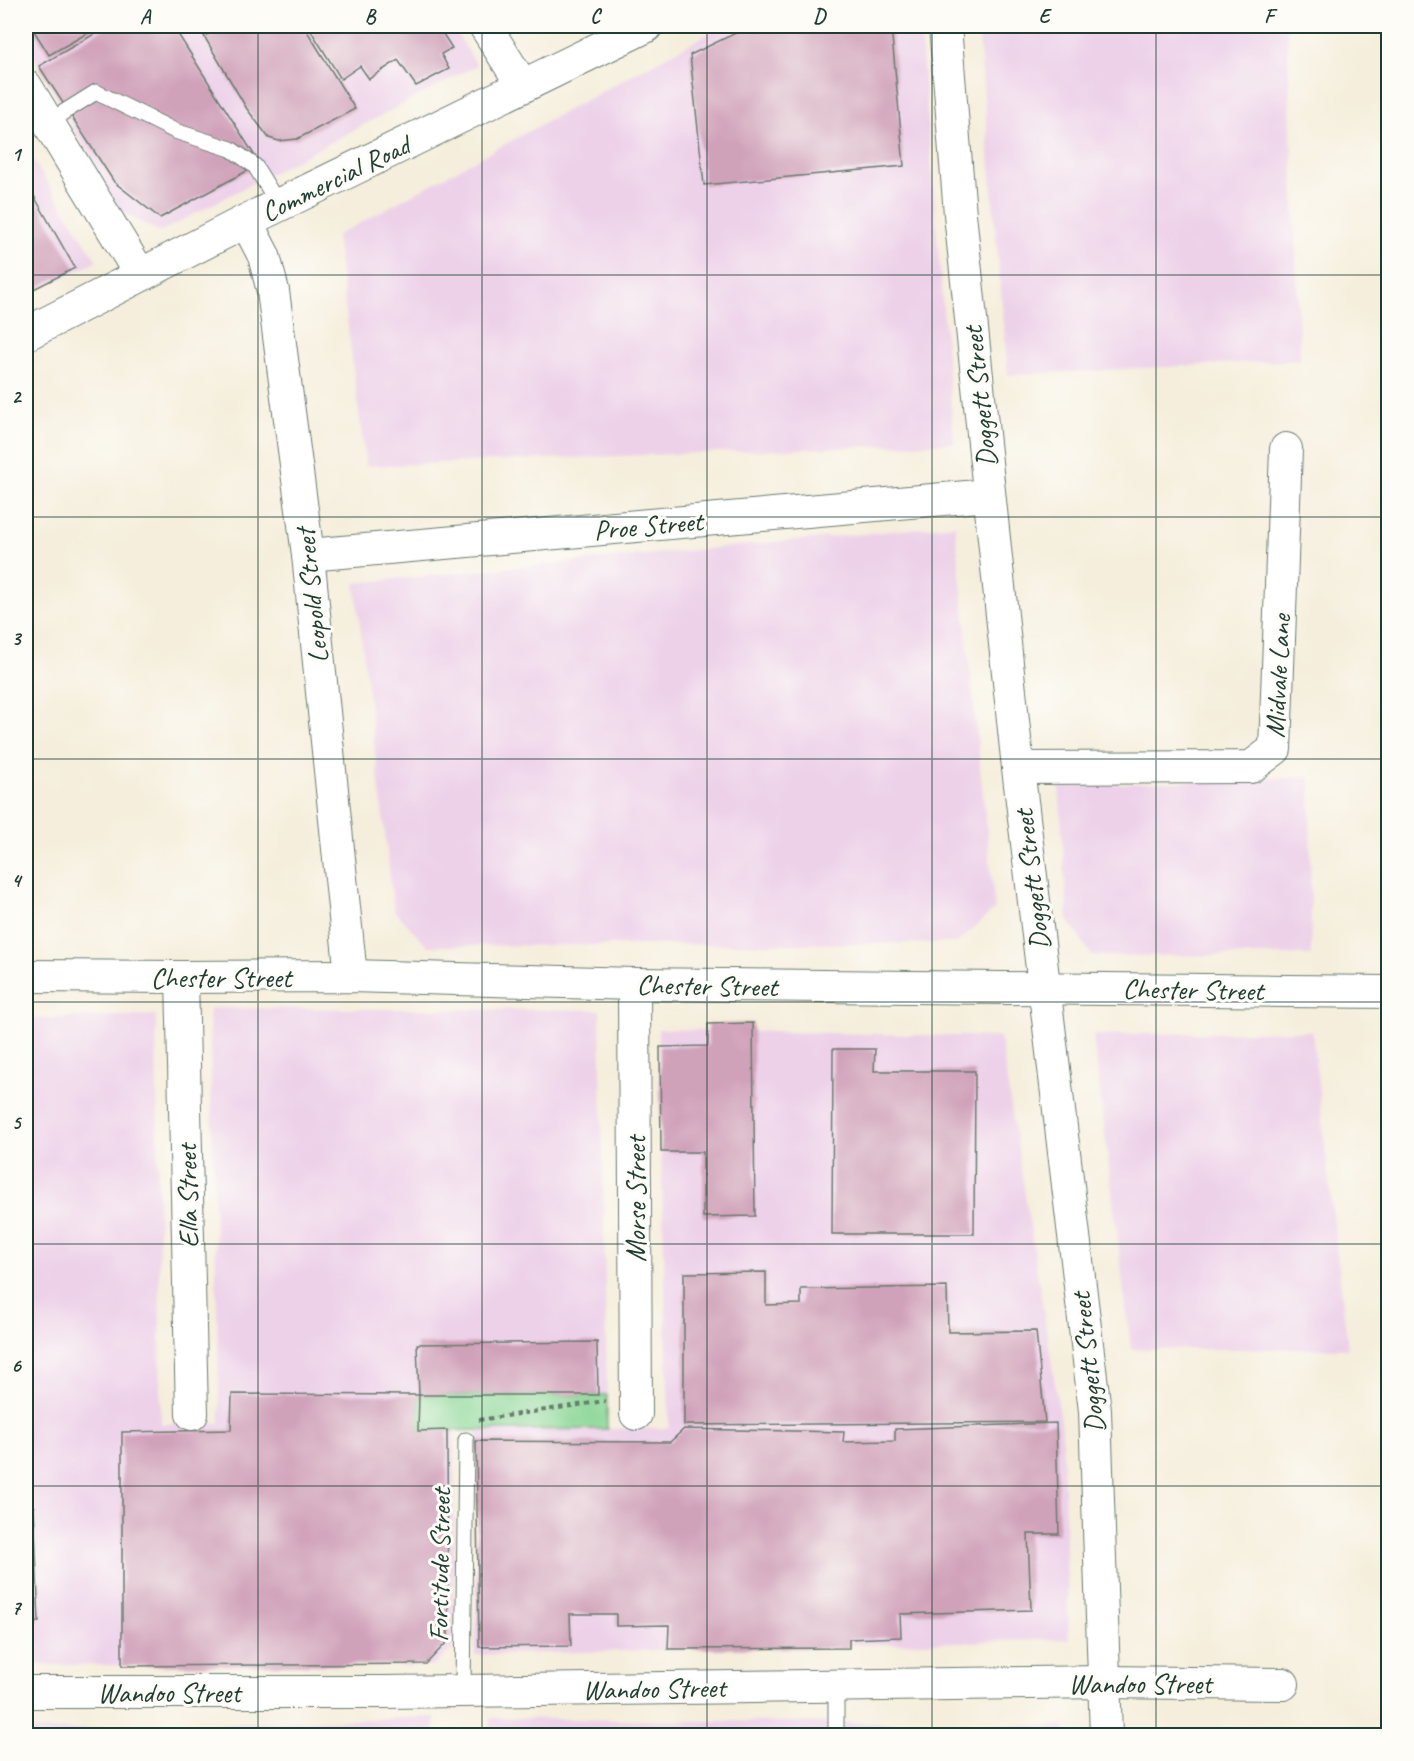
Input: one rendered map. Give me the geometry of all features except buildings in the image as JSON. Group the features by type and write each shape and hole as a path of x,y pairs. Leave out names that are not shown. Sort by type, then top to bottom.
{"street":[{"path":"485,26 523,86"},
{"name":"Commercial Road","path":"26,334 246,221 646,26"},
{"name":"Doggett Street","path":"945,26 960,214 1018,768 1095,1411 1106,1736"},
{"path":"26,86 140,274"},
{"name":"Leopold Street","path":"246,221 264,256 273,291 308,555 351,976"},
{"name":"Midvale Lane","path":"1018,768 1251,767 1275,749 1286,449"},
{"name":"Proe Street","path":"308,555 989,495"},
{"name":"Chester Street","path":"26,976 351,976 634,984 1389,992"},
{"name":"Ella Street","path":"182,977 192,1414"},
{"name":"Morse Street","path":"634,984 636,1405"},
{"name":"Wandoo Street","path":"26,1692 463,1690 1104,1682 1283,1684"}],"lane":[{"path":"48,122 96,92 175,131 231,149 255,166 279,206"},
{"name":"Fortitude Street","path":"463,1690 466,1440"},
{"path":"836,1685 836,1736"}],"path":[{"path":"466,1440 466,1422 636,1405"}],"shaded area":[{"path":"26,26 452,26 477,65 160,232 119,211 26,43"},
{"path":"722,26 920,26 954,443 366,466 336,236"},
{"path":"978,26 1287,26 1300,360 1008,375"},
{"path":"26,149 97,261 26,295"},
{"path":"955,525 995,909 957,943 427,946 394,910 355,583"},
{"path":"1310,777 1311,955 1092,956 1068,920 1059,786"},
{"path":"209,1008 600,1010 607,1395 419,1395 447,1430 454,1430 454,1648 433,1666 26,1665 26,1019 156,1015 161,1424 220,1423"},
{"path":"658,1029 1000,1037 1062,1428 1069,1639 475,1655 478,1431 669,1428"},
{"path":"1312,1031 1348,1349 1131,1349 1093,1035"},
{"path":"435,1717 435,1736 26,1735 26,1731"},
{"path":"490,1718 1065,1726 1065,1735 490,1736"}],"green space":[{"path":"419,1395 607,1395 607,1429 418,1431"}]}
